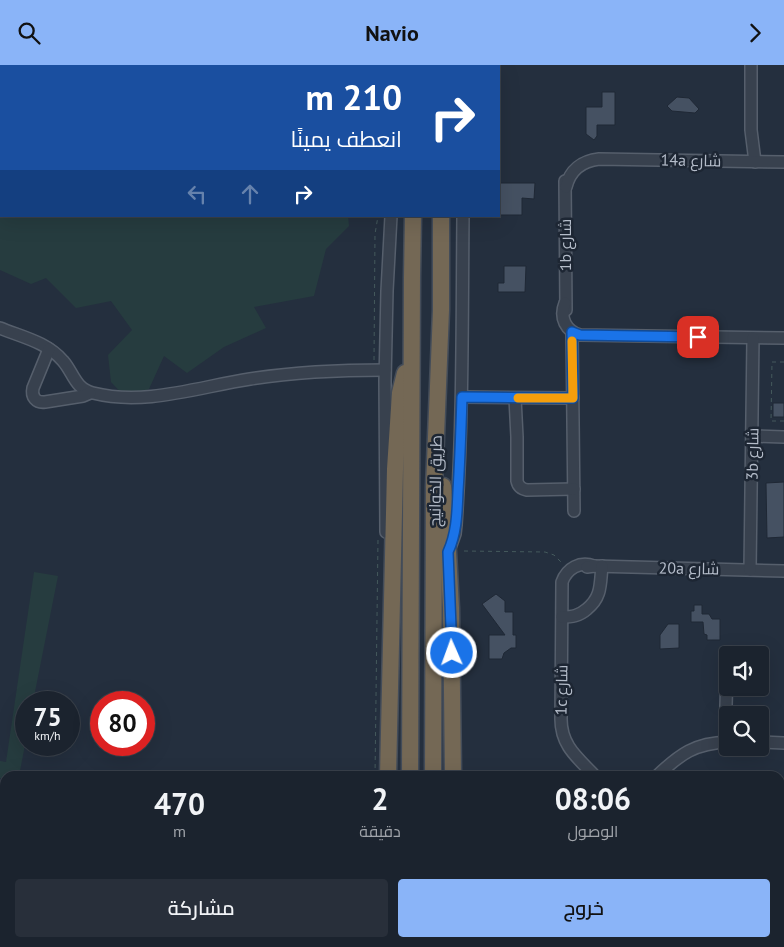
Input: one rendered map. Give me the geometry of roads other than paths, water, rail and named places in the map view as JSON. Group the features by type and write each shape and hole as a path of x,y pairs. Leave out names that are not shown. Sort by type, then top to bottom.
{"highway":[{"name":"طريق الخوانيج","path":"410,771 413,217"},
{"name":"طريق الخوانيج","path":"433,771 434,487 441,217"},
{"path":"388,771 395,469 400,393 403,379 412,360"},
{"path":"436,428 443,481 456,551 452,653 453,771"}],"street":[{"path":"750,161 751,65"},
{"name":"14a شارع","path":"573,166 577,159 586,157 599,159 784,162"},
{"name":"1b شارع","path":"573,166 566,187 565,303 570,327 574,511"},
{"path":"391,217 387,284 385,462 387,580 391,600"},
{"path":"456,551 452,543 456,525 460,469 463,217"},
{"path":"570,327 580,335 784,338"},
{"path":"0,328 50,349 66,364 78,384 90,393 118,398 148,397 177,393 248,379 294,373 385,370"},
{"name":"3b شارع","path":"750,570 754,338"},
{"path":"50,349 33,388 33,395 36,400 45,402 90,393"},
{"path":"462,397 573,398"},
{"path":"515,398 517,481 519,485 522,489 527,490 574,489"},
{"path":"752,436 784,437"},
{"path":"562,617 580,615 597,599 600,591 598,566"},
{"name":"20a شارع","path":"572,572 598,566 784,571"},
{"name":"1c شارع","path":"572,572 562,582 562,732 570,749 590,771"},
{"path":"662,771 674,760 690,750 709,743 719,742"},
{"path":"769,743 784,743"}]}
